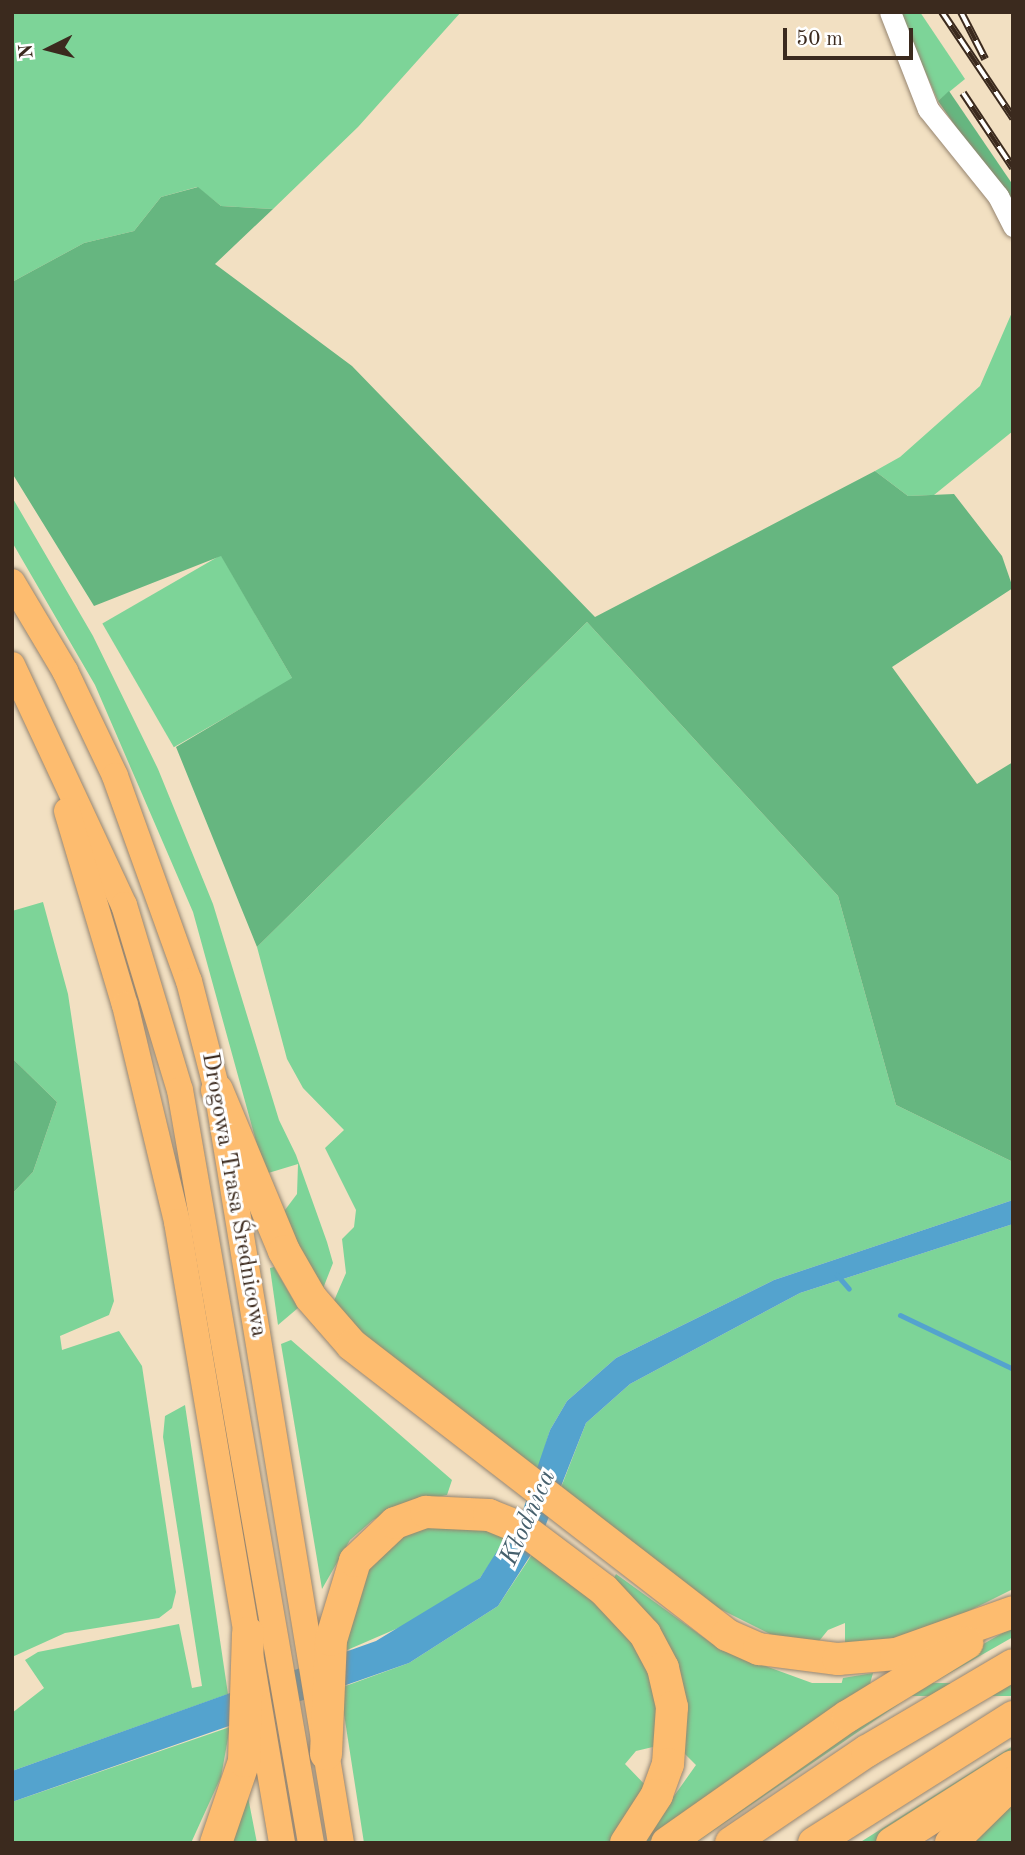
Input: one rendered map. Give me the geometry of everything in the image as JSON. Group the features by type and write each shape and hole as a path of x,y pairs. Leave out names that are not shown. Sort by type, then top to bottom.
{"highway":[{"path":"217,1090 248,1198 311,1298 403,1390 727,1635 759,1649 838,1659 896,1654 1013,1613"},
{"path":"326,1754 331,1640 355,1561 396,1523 460,1510 523,1529 635,1620 668,1688 668,1764 657,1795 626,1843"},
{"path":"667,1843 848,1716 1013,1613"},
{"path":"216,1843 244,1762 248,1633"},
{"path":"731,1843 867,1751 1013,1665"},
{"path":"814,1843 1013,1717"},
{"path":"892,1843 1013,1766"},
{"path":"951,1843 1013,1782"}],"main road":[{"name":"Drogowa Trasa Średnicowa","path":"12,582 65,671 120,788 189,981 217,1090"},
{"name":"Drogowa Trasa Średnicowa","path":"12,665 30,698 124,905 180,1090 206,1216 311,1843"},
{"path":"30,698 100,912 177,1223 282,1843"},
{"name":"Drogowa Trasa Średnicowa","path":"248,1198 326,1754 341,1843"}],"street":[{"path":"890,12 928,109 998,196 1013,226"}],"green space":[{"path":"12,12 461,12 358,127 273,209 221,206 197,187 161,197 134,231 84,243 12,282"},
{"path":"899,12 920,12 965,79 938,101"},
{"path":"949,91 1013,185 1013,209 938,101"},
{"path":"198,187 221,206 273,209 215,264 352,366 595,617 875,471 908,496 954,494 1002,556 1013,588 892,667 977,784 1013,762 1013,1162 896,1105 838,896 587,622 257,947 176,747 292,678 221,556 94,606 12,473 12,282 84,243 134,231 161,197"},
{"path":"1013,310 1013,431 934,495 908,496 875,471 900,457 980,386"},
{"path":"12,497 93,636 158,769 213,904 279,1120 296,1155 333,1263 322,1291 282,1214 297,1194 298,1164 265,1174 193,912 95,685 12,542"},
{"path":"221,555 292,679 174,747 102,624"},
{"path":"587,622 838,896 896,1105 1013,1162 1013,1200 774,1280 616,1358 567,1401 550,1430 536,1476 376,1352 333,1303 346,1273 342,1239 354,1227 356,1210 325,1148 344,1130 303,1088 287,1059 257,947"},
{"path":"43,902 68,994 114,1301 109,1315 60,1336 62,1350 119,1331 142,1366 176,1592 172,1608 159,1618 65,1633 12,1657 12,1194 33,1172 57,1102 12,1058 12,911"},
{"path":"12,1058 57,1102 33,1172 12,1194"},
{"path":"1013,1224 1013,1589 927,1632 845,1652 845,1623 828,1630 815,1646 778,1638 706,1602 560,1490 586,1423 630,1384 800,1293"},
{"path":"274,1267 298,1308 278,1325 270,1268"},
{"path":"291,1340 452,1480 447,1495 404,1504 373,1520 350,1540 322,1589 281,1344"},
{"path":"185,1405 228,1694 12,1771 12,1713 44,1688 25,1660 38,1652 179,1624 192,1688 202,1686 163,1437 165,1416"},
{"path":"453,1521 508,1537 480,1578 419,1619 338,1654 354,1578 394,1536"},
{"path":"533,1553 625,1627 646,1661 658,1700 657,1746 636,1751 625,1764 650,1790 615,1843 364,1843 340,1688 409,1663 498,1606"},
{"path":"616,1574 721,1650 823,1687 840,1689 843,1678 873,1673 869,1687 648,1842 645,1837 696,1765 684,1753 612,1582"},
{"path":"1013,1627 1013,1637 915,1693 695,1843 683,1843 910,1686"},
{"path":"719,1683 1013,1683 1013,1696 719,1696"},
{"path":"230,1727 221,1777 191,1843 12,1843 12,1802"},
{"path":"1013,1746 1013,1754 873,1843 859,1843"},
{"path":"1013,1796 1013,1843 966,1843"},
{"path":"248,1797 257,1843 231,1843 244,1810"}],"water":[{"name":"Kłodnica","path":"1013,1200 1013,1224 800,1293 630,1384 586,1423 539,1542 498,1606 409,1663 12,1802 12,1771 376,1641 480,1578 523,1510 550,1430 567,1401 616,1358 774,1280"}],"waterway":[{"path":"837,1275 849,1289"},
{"path":"900,1315 1013,1369"}],"railway":[{"path":"942,12 1013,118"},
{"path":"961,12 985,59"},
{"path":"963,93 1013,168"}]}
